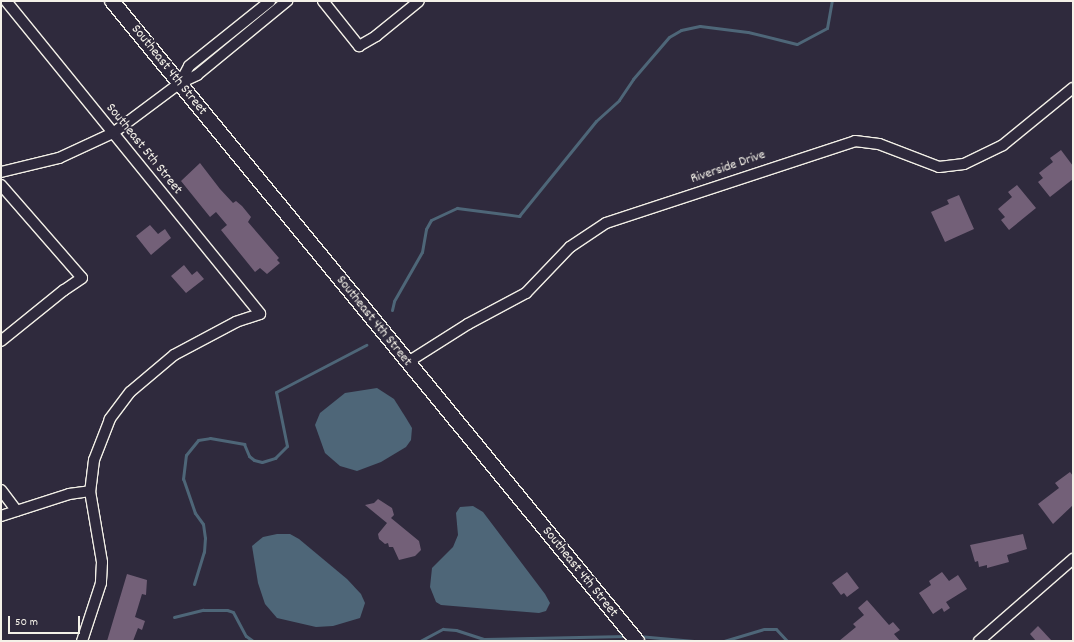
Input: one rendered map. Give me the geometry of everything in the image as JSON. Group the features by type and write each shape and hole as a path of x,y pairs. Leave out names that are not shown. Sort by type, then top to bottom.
{"main road":[{"name":"Southeast 4th Street","path":"112,1 637,641"}],"street":[{"name":"Southeast 5th Street","path":"6,1 260,314 236,322 179,352 130,392 110,419 100,439 94,460 90,491"},
{"path":"180,83 189,66 270,1"},
{"path":"1,172 59,158 113,133 180,83 197,75 287,1"},
{"path":"323,1 359,46 376,36 419,1"},
{"name":"Riverside Drive","path":"408,362 468,324 526,293 570,247 587,233 606,224 855,141 879,144 939,168 964,164 1003,145 1073,88"},
{"path":"1,185 82,278 64,290 1,341"},
{"path":"1,490 17,511"},
{"path":"1,516 69,494 90,491 102,570 94,608 82,641"},
{"path":"979,641 1073,559"}],"water":[{"path":"377,388 394,399 412,428 411,440 406,447 381,462 357,471 340,466 325,453 315,425 320,413 345,393"},
{"path":"473,506 483,512 545,594 550,603 546,611 539,613 441,605 436,602 430,587 432,568 453,547 458,535 456,513 460,507"},
{"path":"277,534 290,534 299,539 347,579 361,594 365,603 360,618 333,626 316,627 277,618 265,604 258,583 252,546 263,537"}],"building":[{"path":"1061,150 1073,166 1073,179 1050,197 1038,182 1043,178 1039,173 1053,162 1050,158"},
{"path":"200,163 233,203 236,201 242,206 251,217 248,222 279,258 277,260 280,263 267,274 260,268 255,272 221,230 227,225 216,212 210,217 181,181"},
{"path":"1017,185 1036,208 1009,230 1001,220 1005,217 998,209 1012,197 1008,192"},
{"path":"959,195 974,229 945,242 931,212 949,204 947,200"},
{"path":"150,225 158,234 165,229 171,238 151,255 136,236"},
{"path":"184,265 192,275 197,271 204,279 186,293 171,276"},
{"path":"1070,472 1073,476 1073,505 1053,524 1038,504 1059,488 1055,483"},
{"path":"378,499 392,508 394,515 391,518 419,541 421,550 415,556 399,560 393,547 389,547 388,543 385,544 379,539 378,534 387,523 365,505 374,503"},
{"path":"1023,534 1027,549 1007,555 1009,562 987,568 987,565 979,567 978,561 975,562 970,545"},
{"path":"847,572 859,588 847,597 844,593 841,595 832,583"},
{"path":"942,572 949,581 958,575 967,589 946,602 950,608 944,612 942,608 933,614 919,593 931,585 929,581"},
{"path":"127,574 147,580 146,595 142,594 135,617 145,621 142,630 138,628 133,641 107,641"},
{"path":"867,600 889,625 893,622 900,630 894,634 900,641 839,641 856,627 853,624 864,615 858,608"},
{"path":"1038,626 1052,641 1036,641 1030,634"}],"waterway":[{"path":"392,310 394,301 422,252 426,229 431,220 457,208 519,216 596,121 619,100 633,79 669,37 681,30 700,26 748,32 797,44 827,28 832,1"},
{"path":"194,584 204,552 205,538 203,524 195,513 183,479 186,455 198,440 210,438 244,444 249,456 254,460 262,462 275,458 287,446 276,392 366,345"},
{"path":"174,617 203,610 227,610 233,612 246,636 253,641"},
{"path":"420,641 443,629 456,630 484,639 627,636"},
{"path":"724,641 764,629 776,629 787,641"},
{"path":"638,636 694,641"}]}
